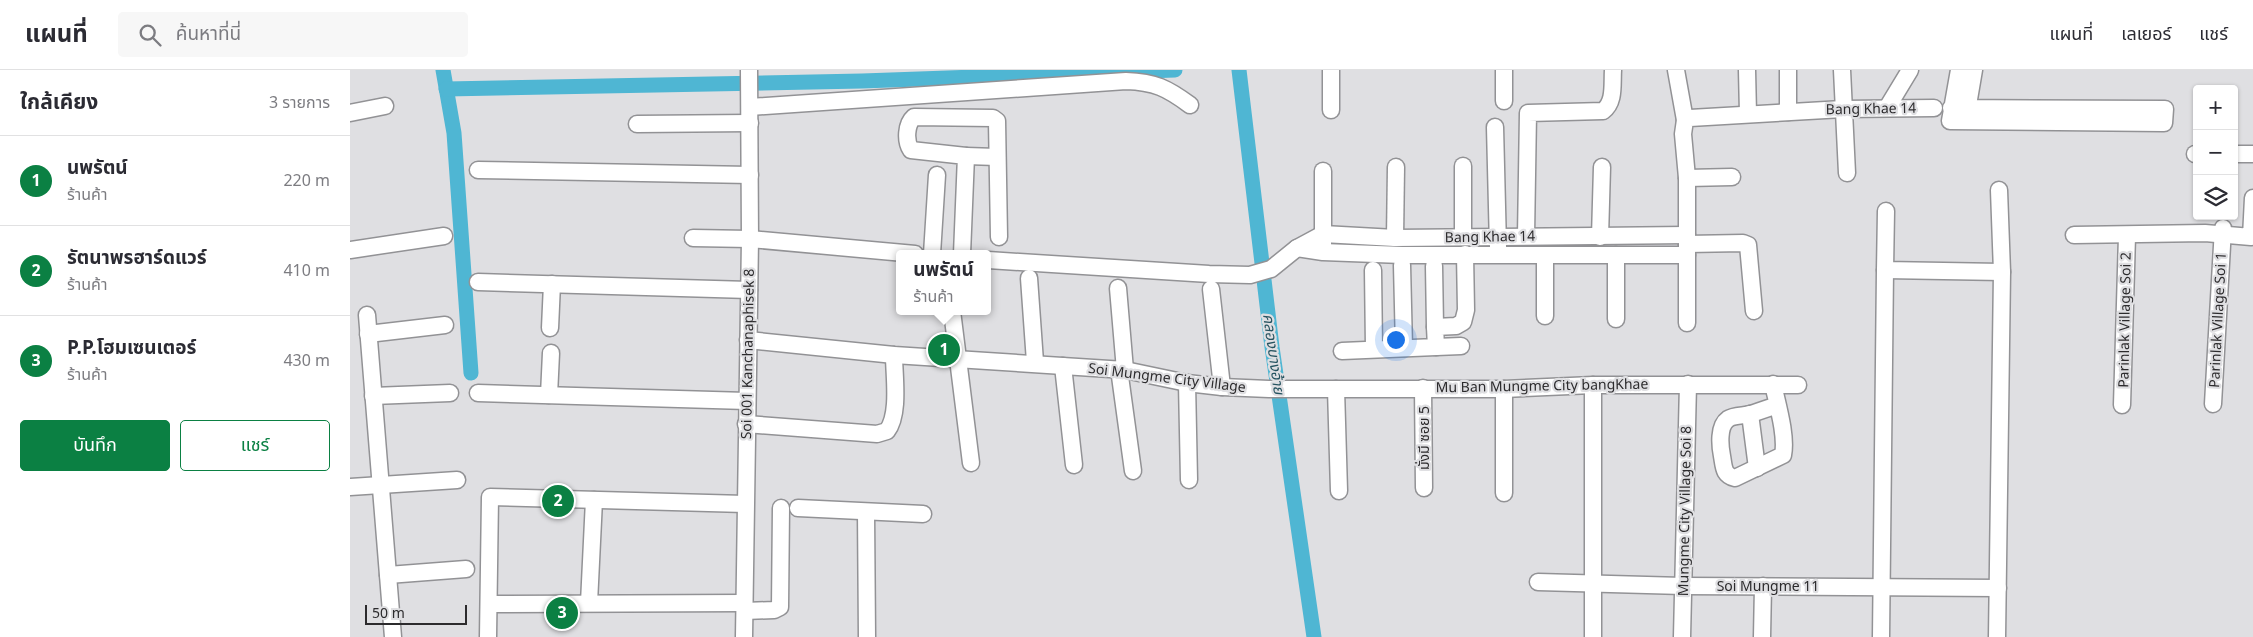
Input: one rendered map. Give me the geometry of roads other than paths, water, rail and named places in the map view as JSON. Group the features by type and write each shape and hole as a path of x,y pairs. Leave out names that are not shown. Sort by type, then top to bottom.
{"street":[{"name":"Soi 001 Kanchanaphisek 8","path":"744,637 750,239 749,70"},
{"path":"1331,70 1331,110"},
{"path":"1504,70 1504,101"},
{"path":"1526,236 1528,113 1603,111 1610,106 1613,70"},
{"path":"1676,70 1686,120 1683,134 1687,178 1687,323"},
{"path":"1747,70 1748,114"},
{"path":"1788,70 1788,112"},
{"path":"1842,70 1847,173"},
{"path":"1887,108 1910,70"},
{"path":"1959,70 1961,112"},
{"path":"1961,112 1974,70"},
{"path":"637,124 1126,81 1149,82 1169,89 1190,105"},
{"path":"350,113 385,106"},
{"name":"Bang Khae 14","path":"1686,120 1690,118 1843,109 1934,108"},
{"path":"1961,112 2091,115"},
{"path":"997,157 966,156 911,150 908,145 908,125 914,117 993,118 998,125 999,236"},
{"path":"1495,127 1498,254"},
{"path":"2238,154 2253,154"},
{"path":"962,250 966,156"},
{"path":"1463,166 1463,237"},
{"path":"1396,167 1399,238 1402,260 1404,348"},
{"path":"1600,236 1602,167"},
{"path":"478,170 750,175"},
{"path":"1323,252 1324,171"},
{"path":"932,250 937,175"},
{"path":"1687,178 1732,177"},
{"path":"1997,637 2002,272 1999,190"},
{"path":"2223,231 2252,237 2253,198"},
{"path":"1882,637 1886,212"},
{"path":"2074,235 2127,236 2205,233 2223,231 2252,220"},
{"name":"Parinlak Village Soi 1","path":"2213,404 2223,231"},
{"path":"991,260 1250,275 1271,269 1297,248 1323,234"},
{"name":"Bang Khae 14","path":"1323,234 1399,238 1600,236 1687,245"},
{"path":"350,250 444,236"},
{"name":"Parinlak Village Soi 2","path":"2122,405 2127,236"},
{"path":"693,238 750,239 896,252"},
{"path":"1687,245 1743,243 1748,246 1754,312"},
{"name":"Bang Khae 14","path":"1297,248 1402,260 1465,254 1616,255 1687,245"},
{"path":"1435,327 1456,326 1463,322 1466,310 1465,254"},
{"path":"1544,255 1545,316"},
{"path":"1616,255 1616,320"},
{"path":"1434,266 1436,347"},
{"path":"1373,270 1374,349"},
{"path":"1885,270 2002,272"},
{"path":"1029,278 1035,362"},
{"path":"478,282 749,290"},
{"path":"550,328 552,284"},
{"path":"1118,288 1122,369 1133,471"},
{"path":"1211,288 1222,387"},
{"path":"367,314 393,637"},
{"path":"953,315 971,462"},
{"path":"368,334 445,325"},
{"name":"Soi Mungme City Village","path":"748,340 894,355 1035,362 1063,366 1122,369 1222,387 1286,389"},
{"path":"1342,350 1461,346"},
{"path":"549,395 551,353"},
{"path":"746,424 877,434 887,431 893,423 894,413 894,355"},
{"path":"1063,366 1074,465"},
{"path":"1187,382 1189,480"},
{"name":"Mungme City Village Soi 8","path":"1682,637 1688,384"},
{"path":"1773,384 1777,405 1785,448 1783,455 1735,478 1729,476 1725,472 1721,450 1722,429 1725,422 1729,418 1750,414 1777,405"},
{"path":"1593,385 1593,637"},
{"name":"Mu Ban Mungme City bangKhae","path":"1286,389 1423,388 1504,390 1593,385 1798,385"},
{"name":"มั่งมี ซอย 5","path":"1423,388 1424,488"},
{"path":"1336,389 1339,492"},
{"path":"1504,390 1504,493"},
{"path":"373,396 450,393"},
{"path":"478,393 747,401"},
{"path":"1750,414 1757,468"},
{"path":"350,487 457,480"},
{"path":"488,637 490,497 745,504"},
{"path":"589,604 594,500"},
{"path":"489,604 744,607 774,610 780,607 782,508"},
{"path":"798,508 923,514"},
{"path":"866,512 867,637"},
{"path":"388,575 466,569"},
{"name":"Soi Mungme 11","path":"1538,582 1683,586 1998,588"},
{"path":"1762,637 1763,586"}],"waterway":[{"path":"443,70 454,133 471,373"},
{"path":"446,89 862,81 1175,70"},
{"name":"คลองบางอ้าย","path":"1239,70 1272,347 1314,637"}],"place":[{"name":"นพรัตน์","path":"944,350"},
{"name":"รัตนาพรฮาร์ดแวร์","path":"558,501"},
{"name":"P.P.โฮมเซนเตอร์","path":"562,613"}]}
